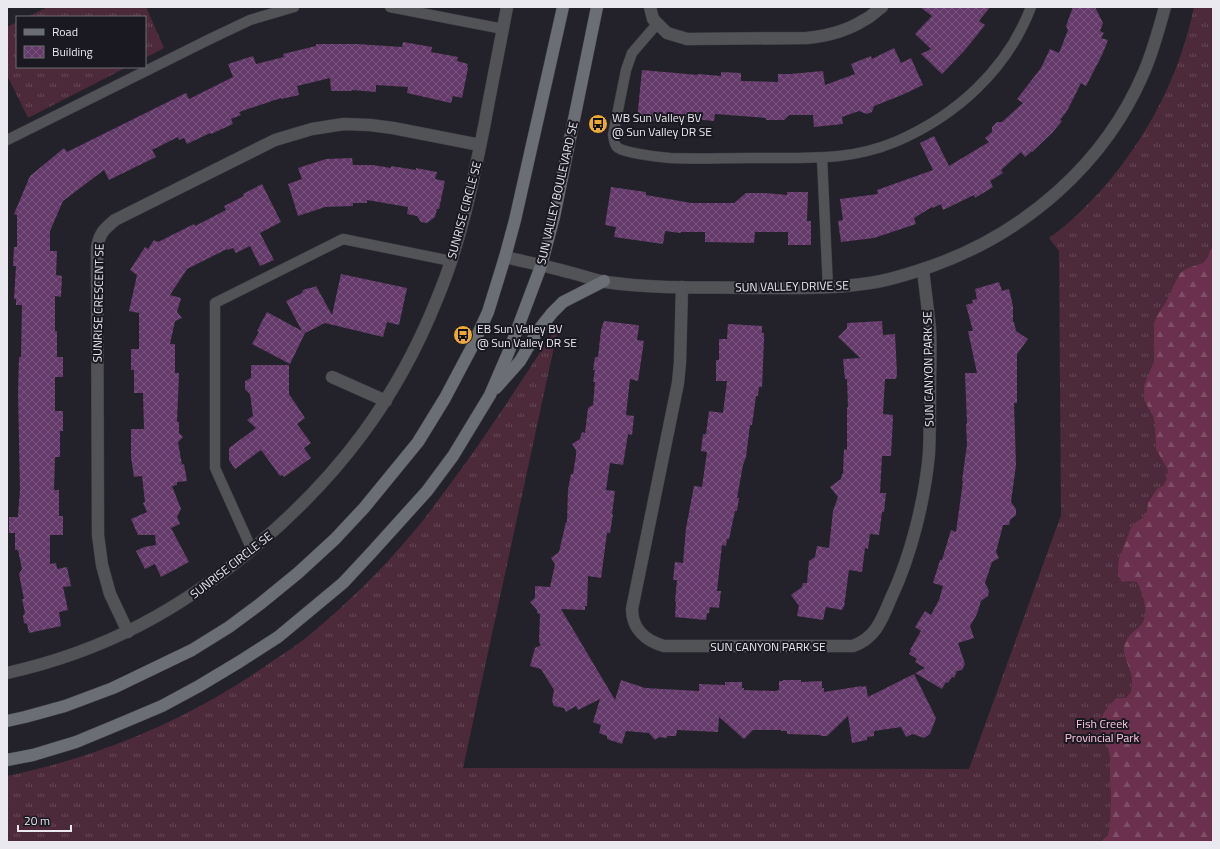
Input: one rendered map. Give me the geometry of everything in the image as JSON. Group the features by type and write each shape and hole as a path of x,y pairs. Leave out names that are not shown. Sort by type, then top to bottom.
{"main road":[{"path":"7,721 25,718 65,706 113,688 192,650 230,627 298,573 335,538 364,508 418,442 445,398 472,348 488,312 505,257 523,186 563,7"},
{"name":"SUN VALLEY BOULEVARD SE","path":"7,760 33,755 76,742 162,706 239,662 278,637 343,582 427,491 453,456 490,395 541,266 555,209 597,7"},
{"path":"490,395 520,361 538,332 563,302 604,281"}],"street":[{"name":"SUNRISE CIRCLE SE","path":"7,673 69,656 128,632 193,595 223,573 283,524 312,496 355,445 386,401 406,368 438,298 451,261 472,190 507,7"},
{"path":"650,7 653,19 667,33 687,39 807,38 832,34 865,20 882,7"},
{"name":"SUN VALLEY DRIVE SE","path":"505,257 604,281 640,286 828,288 871,283 902,276 949,260 974,249 1015,226 1042,206 1082,168 1100,146 1131,98 1154,47 1165,7"},
{"name":"SUNRISE CRESCENT SE","path":"128,632 110,594 102,565 98,535 97,248 102,231 115,220 275,140 312,129 344,124 370,125 394,128 480,145"},
{"name":"SUN CANYON PARK SE","path":"682,287 678,383 632,609 634,624 638,631 649,641 664,646 853,646 868,638 878,627 903,570 920,508 929,454 930,425 930,329 923,269"},
{"path":"332,377 386,401"}],"lane":[{"path":"7,140 237,26 250,20 294,7"},
{"path":"390,7 503,29"},
{"path":"657,24 632,54 626,70 613,135 616,147 629,152 669,158 822,158 863,152 894,142 925,128 964,102 990,75 1008,52 1031,7"},
{"path":"822,158 828,288"},
{"path":"252,550 215,468 215,303 343,239 451,261"}],"green space":[{"path":"48,7 146,7 164,48 146,57 146,16 29,16"},
{"name":"Fish Creek Provincial Park","path":"1194,7 1213,7 1213,842 7,842 7,776 43,768 113,746 180,716 243,681 291,649 322,625 350,599 390,559 426,517 487,432 559,324 463,768 969,769 1061,515 1059,251 1049,238 1071,220 1104,187 1120,167 1149,125 1171,80 1188,32"},
{"path":"16,22 16,68 125,68 28,118 7,75 7,27"},
{"path":"1213,247 1213,842 1101,842 1108,835 1110,827 1111,795 1110,756 1100,725 1101,718 1116,698 1126,698 1131,692 1132,676 1125,657 1124,647 1126,641 1145,618 1144,599 1137,582 1122,582 1118,575 1119,559 1131,528 1136,522 1143,518 1147,511 1148,503 1157,489 1164,485 1168,470 1156,449 1155,424 1153,416 1144,400 1144,385 1154,362 1154,323 1180,273 1188,268 1203,263"}],"building":[{"path":"920,7 990,7 979,21 985,25 965,50 942,74 921,54 931,49 915,34 932,16"},
{"path":"1073,7 1095,7 1103,23 1100,31 1104,33 1101,38 1108,40 1086,86 1081,83 1067,111 1060,120 1062,121 1052,133 1025,157 1021,152 1001,170 1003,173 990,181 993,187 975,198 974,195 943,210 941,204 933,208 932,207 914,218 916,224 874,238 841,242 838,221 843,220 840,199 878,194 877,190 933,170 920,143 934,136 949,166 989,142 985,138 992,132 992,127 997,122 1002,122 1023,103 1017,99 1041,68 1050,49 1059,53 1068,30 1066,26"},
{"path":"403,42 432,47 431,52 458,57 457,61 468,64 462,98 453,96 451,103 407,93 408,87 376,85 376,92 352,90 331,91 330,78 297,86 299,95 281,98 239,112 241,115 231,119 233,124 187,144 184,138 179,140 178,137 152,150 156,157 109,180 104,170 63,201 50,231 50,251 57,251 56,275 62,276 61,297 55,296 55,331 57,331 57,357 63,357 63,377 55,377 55,411 63,411 63,431 60,431 60,457 55,457 54,490 59,490 59,516 63,516 63,535 50,535 50,564 56,563 57,569 67,567 71,586 63,587 68,610 59,612 61,626 29,633 27,624 24,623 23,616 25,613 22,599 24,599 19,574 22,569 18,550 15,550 15,533 9,533 9,517 18,517 20,490 18,392 19,357 21,357 22,305 16,305 16,299 14,299 16,266 13,266 14,247 17,247 17,215 14,214 30,176 64,148 67,152 186,93 189,99 233,77 228,64 253,56 256,64 284,57 283,54 316,46 316,44 357,44 402,47"},
{"path":"894,48 901,63 911,58 923,85 874,106 872,112 867,114 859,111 842,117 843,124 814,127 813,115 789,115 784,120 766,120 766,118 715,114 714,121 673,117 673,122 637,120 642,70 721,76 721,72 741,73 741,81 778,82 778,74 823,71 825,85 855,74 851,64 871,56 872,59"},
{"path":"352,158 353,165 373,165 391,168 391,166 416,170 416,168 437,172 435,179 445,181 439,209 437,209 435,217 427,223 421,222 417,216 407,214 408,207 367,200 367,203 353,203 353,206 325,207 298,216 288,184 302,179 298,168 326,159"},
{"path":"262,184 281,222 260,233 274,260 260,266 250,246 236,253 233,248 227,249 187,269 170,295 181,298 177,312 182,318 175,321 170,344 175,344 175,373 179,373 177,422 179,422 179,433 183,437 178,442 182,465 184,464 187,481 177,482 177,485 172,486 181,509 177,517 180,524 171,528 189,562 161,577 155,564 145,569 136,551 144,547 156,545 155,535 138,535 131,519 147,512 143,503 145,502 142,476 134,477 131,457 131,429 144,429 143,393 134,393 134,370 131,370 131,349 139,349 139,313 129,311 137,275 130,270 145,247 148,249 154,240 158,242 194,224 195,226 226,210 224,206 244,196 243,194"},
{"path":"611,187 646,192 646,195 691,203 734,203 746,193 787,195 787,192 808,192 807,221 811,221 811,245 788,245 788,232 755,232 754,243 705,242 705,232 680,233 665,231 663,244 614,237 616,227 605,225"},
{"path":"341,274 407,288 399,325 387,322 383,337 325,323 305,333 290,364 252,344 259,332 257,331 267,312 302,331 286,301 302,293 303,290 316,286 332,315"},
{"path":"999,282 1002,291 1009,289 1013,306 1013,322 1016,331 1028,339 1017,354 1017,403 1014,403 1016,465 1011,502 1016,509 1016,515 1010,520 1009,525 1003,525 996,552 999,558 992,562 985,583 989,591 988,596 981,601 977,614 970,626 974,638 958,643 965,664 962,670 957,671 954,678 952,677 948,683 946,682 942,689 915,673 925,668 915,662 917,659 909,654 921,631 915,627 925,611 931,615 939,600 943,586 933,583 951,530 956,532 967,444 965,373 977,373 968,331 973,331 966,305 973,303 972,300 977,299 975,289"},
{"path":"604,321 639,326 637,340 644,341 638,381 630,379 626,415 634,416 632,435 628,434 623,465 610,463 606,490 615,491 610,533 607,533 601,578 588,576 587,606 585,606 585,610 561,609 615,700 621,680 645,688 699,691 699,684 725,685 725,682 742,682 742,688 744,688 744,690 775,691 779,690 779,681 783,680 801,680 801,682 822,681 822,688 824,688 824,692 866,686 868,697 914,674 936,718 930,734 924,738 913,734 906,737 901,727 874,731 874,736 867,737 867,740 852,743 848,716 827,736 787,734 787,731 781,730 753,730 744,739 719,717 718,732 677,730 676,736 667,736 667,738 659,737 655,740 649,733 626,731 622,744 607,739 607,736 599,733 601,725 593,722 600,699 578,710 576,706 566,712 564,708 554,706 552,701 554,690 541,669 530,666 535,648 541,645 539,642 540,614 537,613 537,610 530,602 535,598 535,586 550,587 555,564 551,558 559,552 567,522 568,490 571,474 573,474 576,455 576,450 572,444 580,439 582,432 585,433 588,408 593,405 595,382 593,382 595,370 593,370 595,357 598,357 601,330"},
{"path":"882,321 883,335 895,334 897,374 896,379 885,379 883,414 893,415 891,456 882,456 880,493 886,493 879,535 870,534 868,549 865,548 862,572 849,570 844,607 842,610 826,607 823,620 797,616 799,606 791,595 802,587 803,583 807,583 809,561 815,557 817,546 829,548 833,511 838,497 830,487 841,479 843,474 844,449 847,450 847,379 845,379 843,359 860,358 838,337 847,328 847,323"},
{"path":"728,324 762,326 764,340 762,387 759,387 758,396 756,396 752,425 750,425 746,457 743,465 737,498 739,498 737,511 735,511 726,546 722,545 717,591 721,591 719,608 710,607 706,620 675,617 677,580 673,580 675,562 683,563 686,528 694,486 702,487 707,452 701,451 703,434 706,434 709,411 723,413 727,381 716,381 716,360 719,360 719,339 727,339"},
{"path":"251,365 289,365 289,394 305,418 297,424 311,443 304,448 311,458 284,477 283,475 280,476 261,450 235,469 229,460 229,448 256,428 247,420 253,416 250,394 245,389 245,381 251,378"}],"place":[{"name":"WB Sun Valley BV @ Sun Valley DR SE","path":"598,124"},
{"name":"EB Sun Valley BV @ Sun Valley DR SE","path":"463,335"}]}
